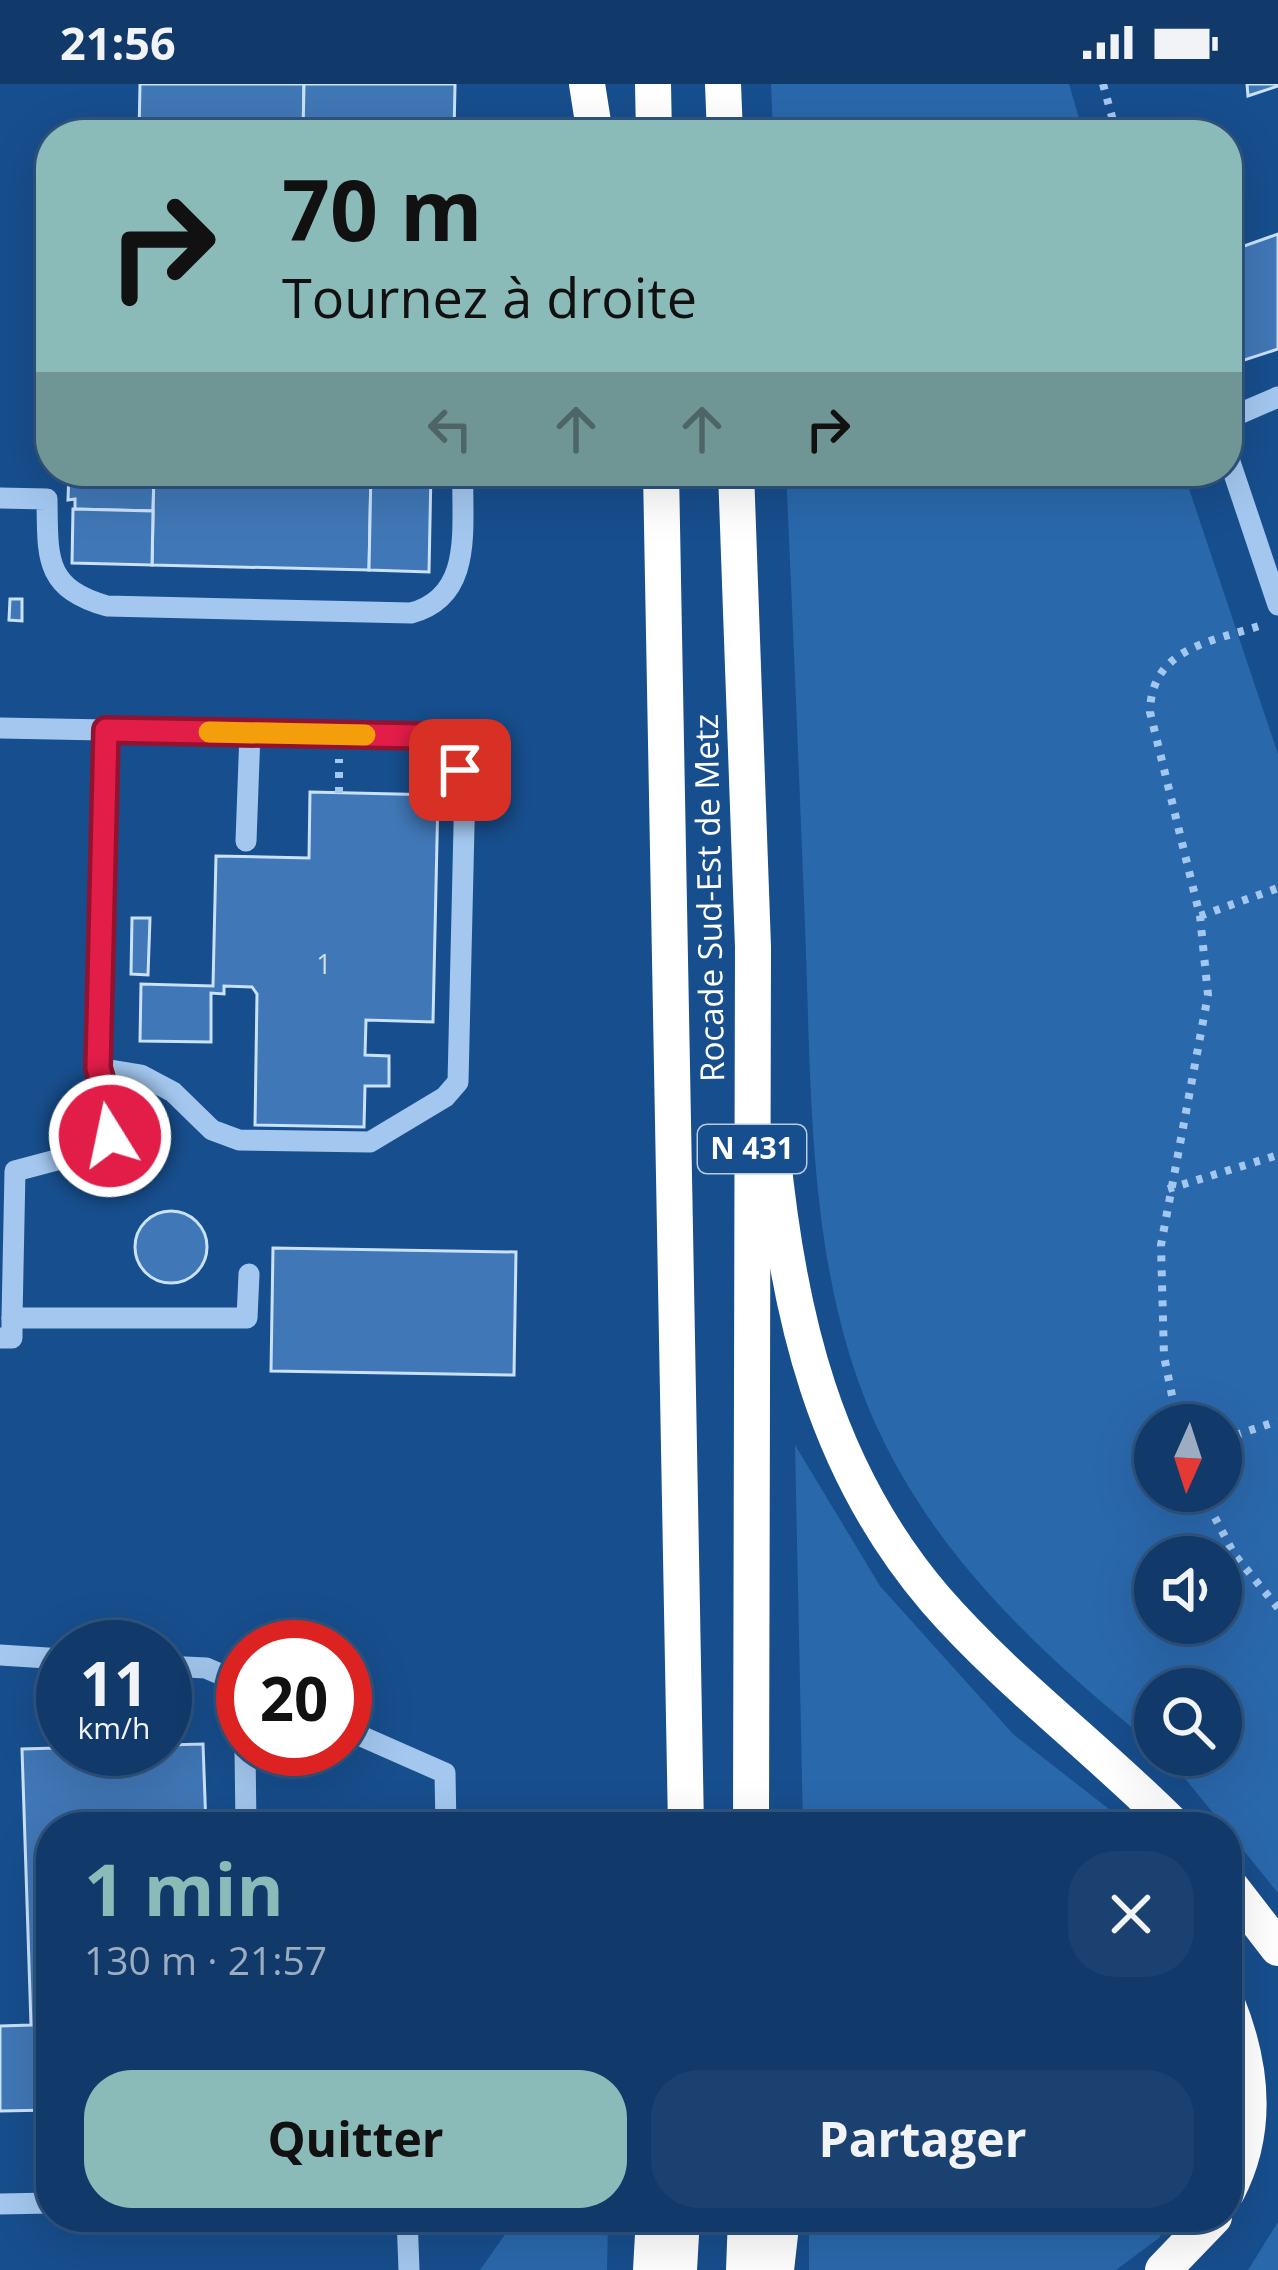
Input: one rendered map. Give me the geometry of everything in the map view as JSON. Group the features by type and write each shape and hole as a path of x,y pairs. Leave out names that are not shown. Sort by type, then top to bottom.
{"highway":[{"path":"586,84 592,120"},
{"path":"653,84 654,120"},
{"path":"723,84 724,120"},
{"path":"639,486 664,620"},
{"name":"Rocade Sud-Est de Metz","path":"661,486 686,1812"},
{"name":"Rocade Sud-Est de Metz","path":"737,486 753,947 751,1812"},
{"path":"753,947 783,1256 819,1401 867,1501 934,1598 1159,1812"},
{"path":"1242,1901 1278,1948"},
{"path":"1242,2041 1249,2101 1242,2153"},
{"path":"651,2270 653,2232"},
{"path":"679,2270 681,2232"},
{"path":"744,2270 745,2232"},
{"path":"776,2270 780,2232"},
{"path":"1163,2270 1200,2232"}],"street":[{"path":"1242,413 1278,397"},
{"path":"0,498 47,499 47,558 59,580 82,598 107,606 411,613 436,607 455,586 462,486"},
{"path":"1238,486 1278,605"},
{"path":"0,728 419,736 454,756 465,784 458,1082 445,1097 370,1142 239,1140 212,1130 173,1092 142,1075 98,1068"},
{"path":"106,730 98,1068 111,1113 110,1136 98,1149 14,1172 6,1328 247,1318 248,1274"},
{"path":"246,841 250,733"},
{"path":"0,1655 36,1657"},
{"path":"372,1741 445,1773 446,1812"},
{"path":"245,1776 246,1812"},
{"path":"0,2204 36,2203"},
{"path":"408,2232 409,2270"}],"path":[{"path":"1103,84 1114,120"},
{"path":"1175,1404 1160,1308 1168,1189 1208,995 1200,916 1150,712 1150,690 1160,668 1175,655 1278,620"},
{"path":"1200,916 1278,888"},
{"path":"1168,1189 1278,1155"},
{"path":"1242,1433 1278,1421"},
{"path":"1212,1512 1234,1554 1278,1608"}],"shaded area":[{"path":"771,84 1069,84 1080,120 772,120"},
{"path":"787,486 1188,486 1278,754 1278,1893 1242,1849 1242,1812 1212,1812 1183,1776 1242,1776 1242,1668 1134,1668 1134,1729 1003,1609 910,1489 859,1384 840,1321 827,1256 813,1124"},
{"path":"795,1445 880,1586 1014,1735 1113,1812 803,1812"},
{"path":"1278,2222 1278,2270 1248,2270"},
{"path":"504,2232 608,2232 607,2270 480,2270"},
{"path":"809,2232 1163,2232 1116,2270 809,2270"}],"building":[{"path":"140,84 304,84 303,120 139,120"},
{"path":"304,84 455,84 454,120 303,120"},
{"path":"1247,84 1278,84 1278,86 1248,96"},
{"path":"1278,234 1278,349 1242,361 1242,247"},
{"path":"68,486 154,486 153,511 75,509 75,499 68,500"},
{"path":"154,486 371,486 369,570 152,565"},
{"path":"371,486 431,486 429,572 369,570"},
{"path":"73,509 153,511 152,565 72,563"},
{"path":"10,599 22,599 22,621 9,620"},
{"path":"310,792 438,795 433,1022 366,1020 365,1055 389,1056 389,1086 365,1086 364,1127 255,1125 257,994 252,987 224,986 224,994 211,993 211,1042 140,1041 141,984 213,986 216,856 309,858"},
{"path":"132,918 150,918 148,975 131,974"},
{"path":"171,1211 196,1222 207,1247 196,1272 171,1283 146,1272 135,1247 146,1222"},
{"path":"273,1248 516,1252 514,1375 271,1371"},
{"path":"192,1744 203,1744 205,1812 36,1812 36,2110 0,2111 0,2026 31,2025 22,1749 36,1749 36,1776 192,1776"}],"slow traffic":[{"path":"209,732 365,735"}],"route":[{"path":"110,1136 111,1113 98,1068 106,730 419,736 440,743 460,770"}]}
